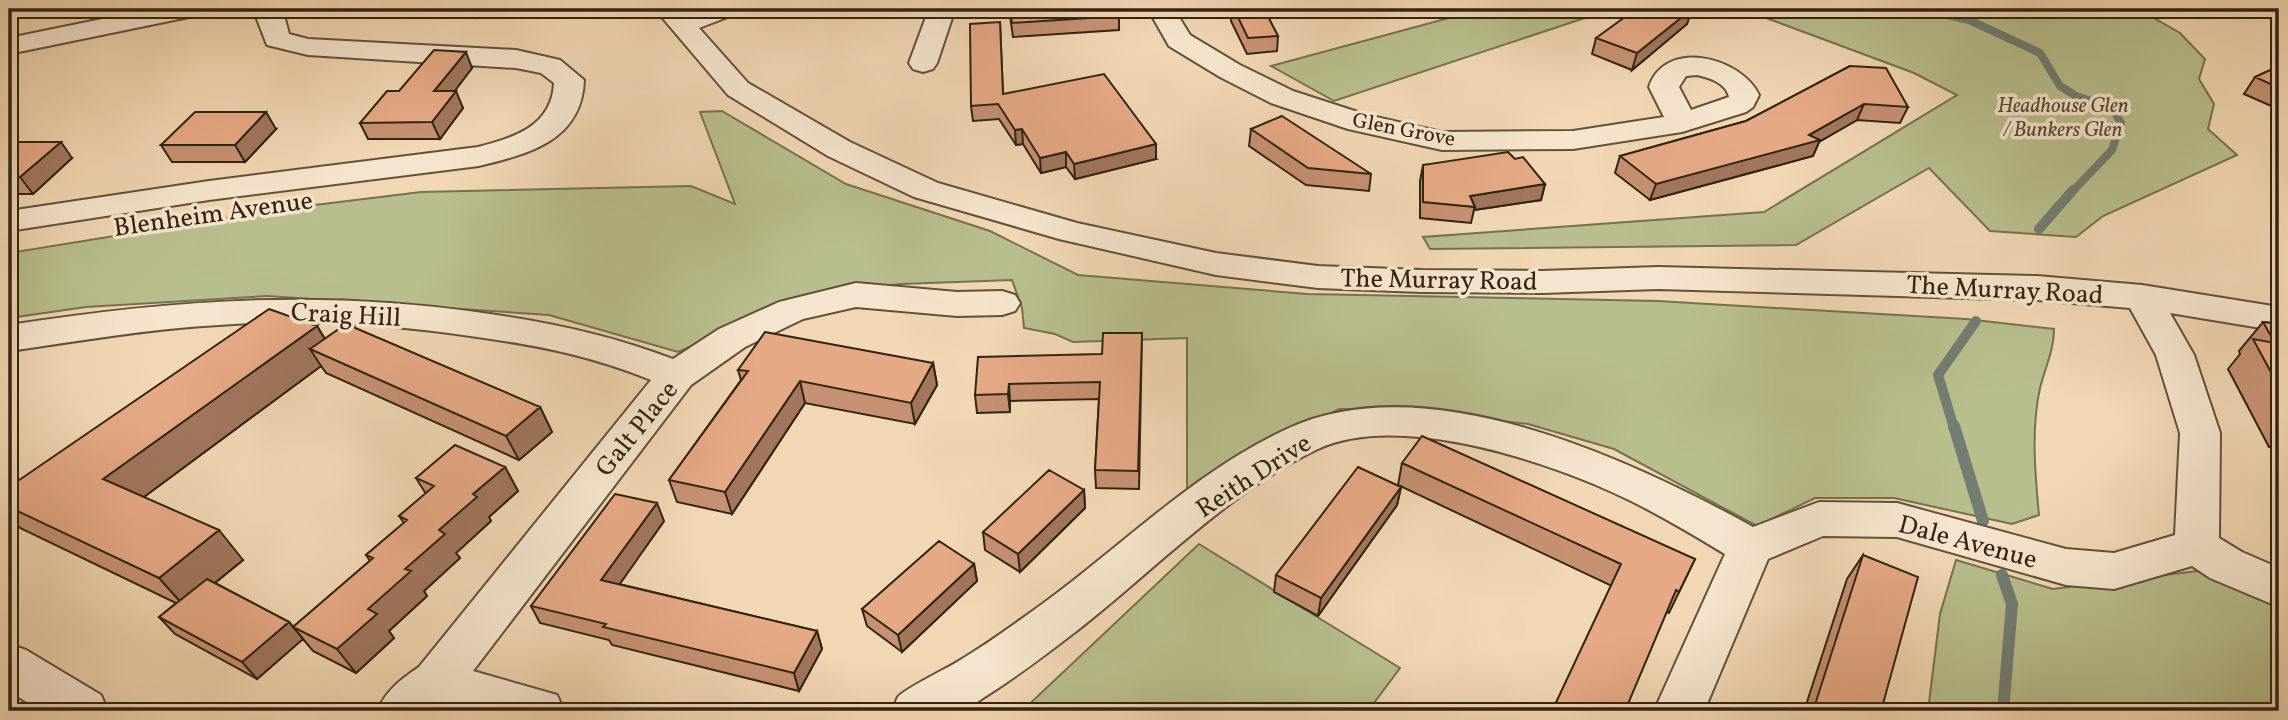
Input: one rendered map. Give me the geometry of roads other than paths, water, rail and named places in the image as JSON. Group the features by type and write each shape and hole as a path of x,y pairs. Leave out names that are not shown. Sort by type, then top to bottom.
{"street":[{"path":"9,46 189,9"},
{"name":"Blenheim Avenue","path":"9,221 121,202 455,162 523,143 561,119 569,97 569,80 550,66 516,59 308,47 277,39 271,19 273,9"},
{"path":"675,17 724,9"},
{"path":"923,63 942,9"},
{"name":"Glen Grove","path":"1161,9 1179,40 1230,71 1282,97 1359,123 1442,141 1573,140 1682,123"},
{"name":"The Murray Road","path":"675,17 738,89 839,149 926,190 1071,232 1216,264 1318,277 1408,280 1542,282 1658,278 2028,287 2141,297 2279,319"},
{"name":"Blenheim Avenue","path":"9,244 216,210 384,189 402,180 406,166"},
{"name":"Galt Place","path":"419,696 677,375 732,338 792,310 828,299 856,295 957,303 1002,303"},
{"path":"2141,297 2175,355 2200,433 2197,547 2226,565 2279,588"},
{"name":"Craig Hill","path":"9,338 78,327 222,312 291,310 365,313 446,320 537,334 608,349 677,375"},
{"name":"Reith Drive","path":"917,711 952,693 1037,636 1257,465 1307,436 1354,422 1406,422 1464,430 1545,450 1647,490 1751,547"},
{"name":"Dale Avenue","path":"1751,547 1819,519 1897,520 2066,567 2114,571 2197,547"},
{"path":"1679,711 1751,547"},
{"path":"9,665 83,711"},
{"path":"419,696 539,711"}],"waterway":[{"path":"1921,9 1969,20 2040,53 2060,86 2076,96 2112,108 2121,123 2112,150 2072,192"},
{"path":"2039,229 2073,190"},
{"path":"1954,428 1938,375 1976,321"},
{"path":"1954,426 1983,521"},
{"path":"2002,575 2012,604 2003,711"}],"park label":[{"name":"Headhouse Glen / Bunkers Glen","path":"2063,117"}]}
